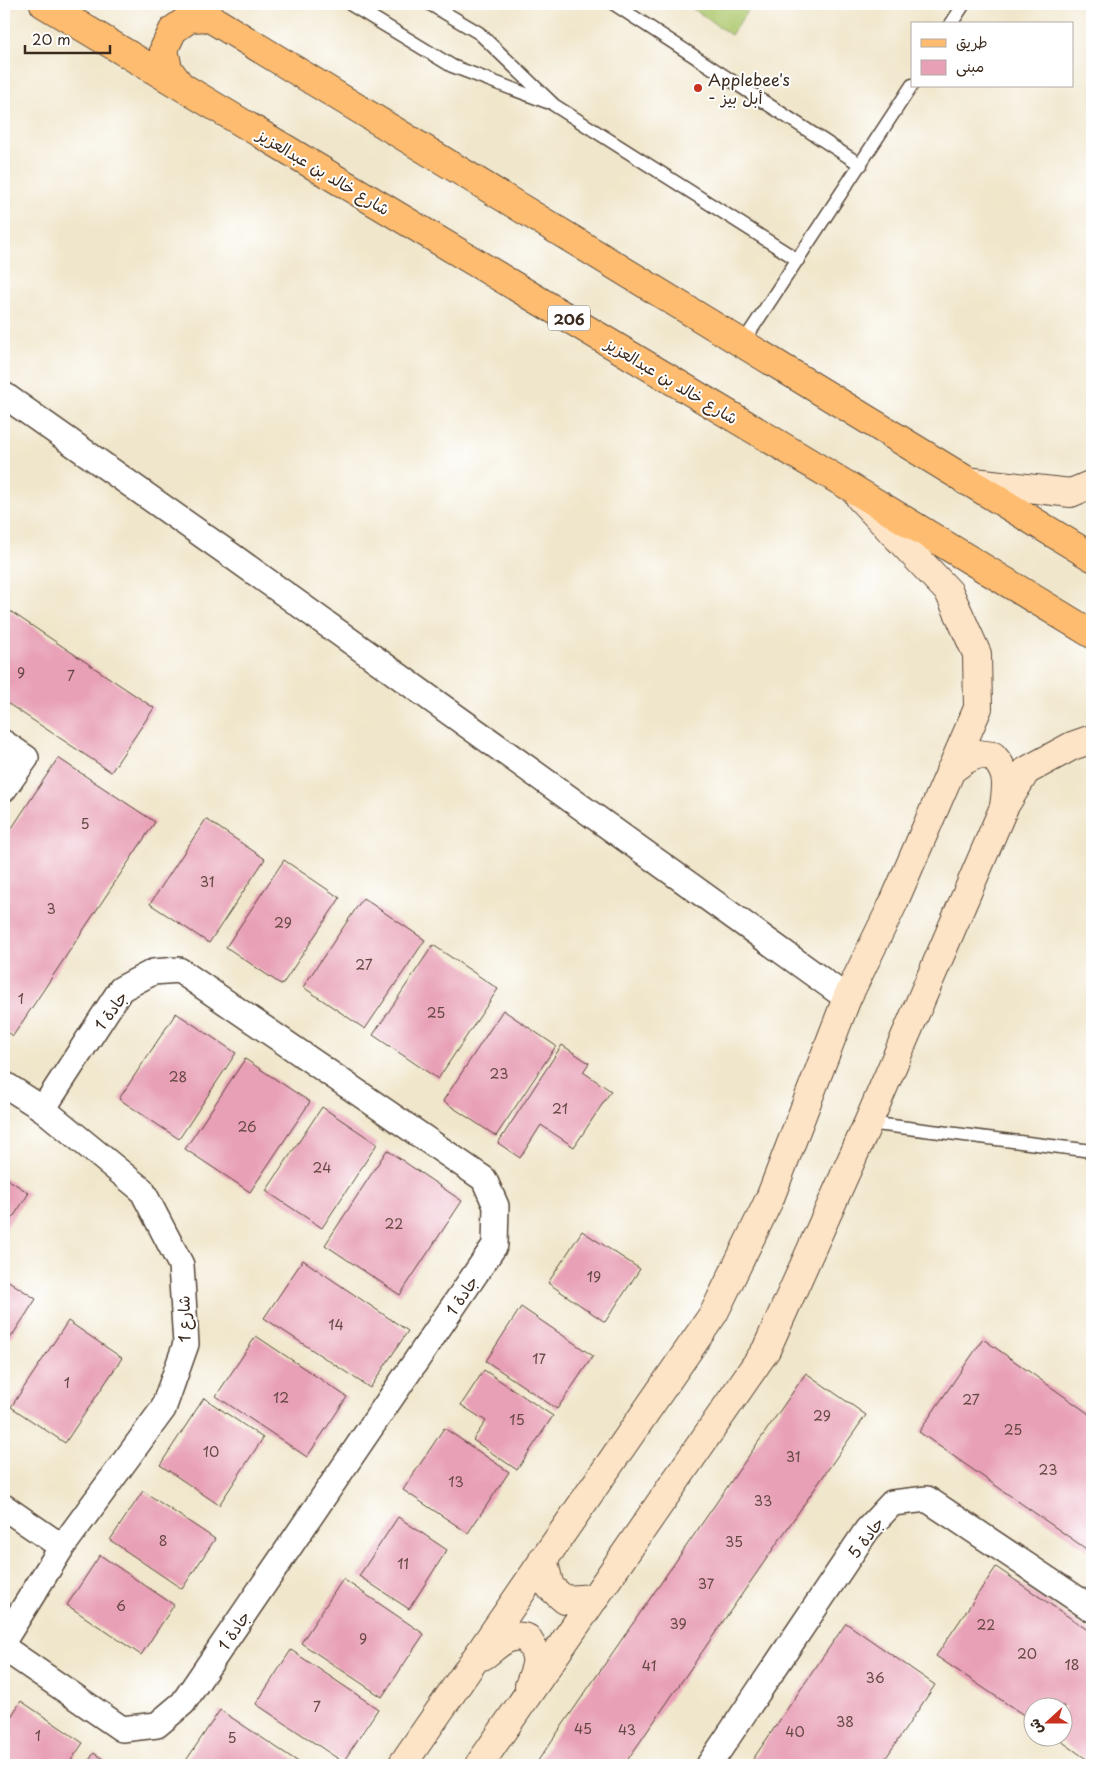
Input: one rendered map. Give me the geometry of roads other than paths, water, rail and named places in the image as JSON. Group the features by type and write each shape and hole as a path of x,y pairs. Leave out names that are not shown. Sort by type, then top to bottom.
{"main road":[{"name":"شارع خالد بن عبدالعزيز","path":"44,4 180,84 1092,634"},
{"path":"180,84 168,69 164,48 173,30 199,10 1092,557"}],"street":[{"path":"4,395 847,998"},
{"path":"966,481 1071,493 1092,484"},
{"path":"402,1765 714,1313 770,1198 847,998 894,902 978,708 977,654 949,592 850,487"},
{"path":"479,1765 766,1350 868,1123 1004,807 1026,771 1072,746 1092,739"},
{"path":"4,743 26,758 4,789"},
{"path":"950,771 965,760 978,754 994,756 1002,766 1007,782 1004,807"},
{"name":"جادة 1","path":"4,1648 122,1729 157,1725 184,1703 495,1245 496,1206 484,1179 179,970 153,972 122,989 43,1109"},
{"name":"شارع 1","path":"4,1084 43,1109 142,1190 181,1264 186,1344 163,1409 62,1547 4,1640"},
{"name":"جادة 5","path":"709,1765 867,1530 892,1503 927,1499 1092,1609"},
{"path":"4,1508 62,1547"},
{"path":"543,1559 550,1587 565,1600 595,1598"},
{"path":"470,1666 504,1640 517,1635 528,1638 533,1646 538,1662 523,1702"}],"lane":[{"path":"350,4 452,66 554,105"},
{"path":"430,4 479,33 554,105 798,260"},
{"path":"614,4 861,165"},
{"path":"953,22 964,4"},
{"path":"742,344 911,87"},
{"path":"868,1123 1092,1151"}],"place":[{"name":"Applebee's - أبل بيز","path":"698,88"}]}
